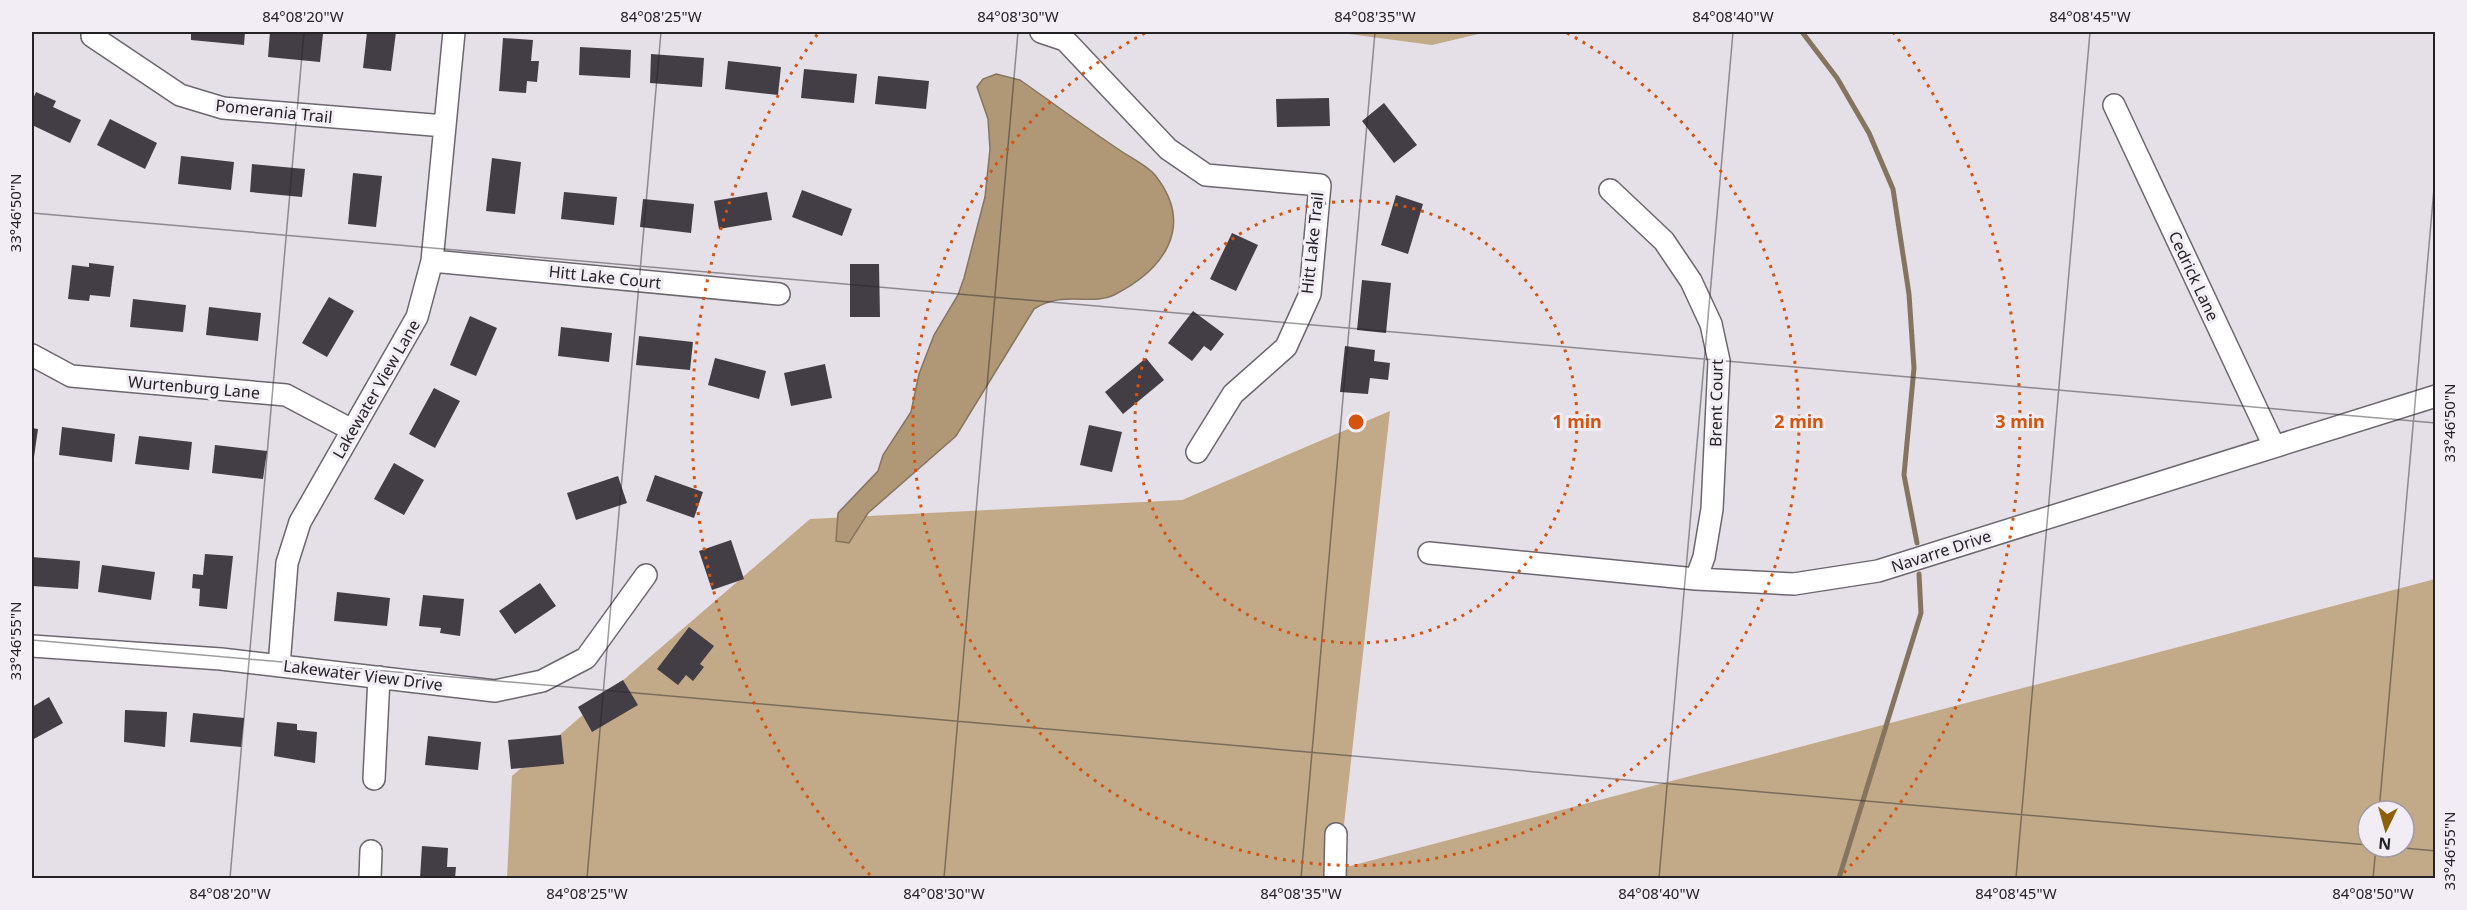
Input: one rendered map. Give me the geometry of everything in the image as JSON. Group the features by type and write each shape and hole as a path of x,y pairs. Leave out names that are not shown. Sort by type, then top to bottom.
{"street":[{"name":"Pomerania Trail","path":"96,32 92,36 180,95 223,108 445,126"},
{"name":"Lakewater View Lane","path":"279,666 288,563 300,522 417,317 432,261 454,32"},
{"name":"Hitt Lake Trail","path":"1041,32 1065,40 1168,149 1206,175 1320,185 1310,294 1286,347 1233,394 1197,452"},
{"name":"Cedrick Lane","path":"2114,105 2274,446"},
{"name":"Brent Court","path":"1610,190 1664,241 1691,281 1711,324 1719,361 1712,509 1704,557 1696,579"},
{"name":"Hitt Lake Court","path":"432,261 779,294"},
{"name":"Wurtenburg Lane","path":"32,355 71,376 286,395 352,430"},
{"name":"Navarre Drive","path":"1429,553 1696,579 1794,584 1878,571 2436,396"},
{"name":"Lakewater View Drive","path":"32,646 279,666 495,691 542,681 586,658 646,575"},
{"path":"374,779 379,676"},
{"path":"1335,879 1336,834"},
{"path":"370,879 371,851"}],"shaded area":[{"path":"1334,32 1487,32 1432,45"},
{"path":"996,74 1020,80 1152,171 1167,194 1173,212 1173,229 1168,245 1159,260 1147,273 1114,295 1096,299 1056,300 1034,309 956,436 868,513 849,543 836,541 838,513 878,471 883,455 911,412 919,374 934,335 958,295 964,278 985,197 990,149 988,119 977,87 983,79"},
{"path":"1390,411 1339,869 2435,579 2435,878 507,878 512,776 810,519 1182,500"}],"building":[{"path":"191,32 245,32 244,45 191,40"},
{"path":"270,32 323,34 320,62 268,57"},
{"path":"367,32 396,32 391,71 363,68"},
{"path":"503,38 533,40 531,61 539,61 537,82 527,81 526,93 499,91"},
{"path":"580,47 631,50 630,78 579,75"},
{"path":"651,54 704,58 702,87 650,83"},
{"path":"728,61 781,67 778,95 725,89"},
{"path":"804,69 857,74 854,103 801,98"},
{"path":"878,76 929,81 926,109 875,104"},
{"path":"36,92 56,101 53,107 81,120 70,143 32,125 32,101"},
{"path":"1329,98 1330,126 1277,127 1276,99"},
{"path":"1384,103 1417,145 1394,163 1362,121"},
{"path":"110,119 157,143 145,169 97,145"},
{"path":"181,156 234,162 231,190 178,184"},
{"path":"492,158 521,162 515,214 486,211"},
{"path":"252,164 305,169 302,197 250,192"},
{"path":"353,173 382,176 376,227 348,224"},
{"path":"802,190 852,209 842,236 792,217"},
{"path":"564,192 617,197 614,225 561,219"},
{"path":"767,192 772,220 719,229 714,201"},
{"path":"1396,195 1423,204 1408,254 1381,245"},
{"path":"643,199 694,204 691,233 640,227"},
{"path":"1232,233 1258,245 1236,291 1210,279"},
{"path":"89,263 114,266 110,297 90,295 89,301 68,299 72,265 89,267"},
{"path":"850,264 879,264 880,317 850,317"},
{"path":"1362,280 1391,283 1386,333 1357,330"},
{"path":"329,297 354,311 327,357 302,343"},
{"path":"133,299 186,305 183,332 130,327"},
{"path":"209,307 261,313 258,341 206,335"},
{"path":"1193,311 1224,334 1211,351 1204,346 1192,361 1168,343"},
{"path":"470,316 497,328 476,376 450,365"},
{"path":"561,327 612,333 609,362 558,356"},
{"path":"639,336 693,342 690,370 636,365"},
{"path":"1345,346 1375,350 1374,361 1390,363 1388,380 1370,378 1368,394 1340,392"},
{"path":"715,358 766,371 759,399 708,385"},
{"path":"1146,358 1164,380 1123,414 1105,392"},
{"path":"825,364 832,398 791,406 784,373"},
{"path":"434,388 460,401 435,448 409,434"},
{"path":"1089,425 1122,432 1112,472 1080,465"},
{"path":"62,427 115,434 112,462 59,455"},
{"path":"32,428 38,429 34,457 32,457"},
{"path":"139,436 192,442 189,470 135,464"},
{"path":"215,445 267,451 263,479 212,473"},
{"path":"394,463 424,480 404,515 374,499"},
{"path":"655,475 703,492 694,518 646,501"},
{"path":"618,476 627,503 576,520 567,493"},
{"path":"731,540 744,579 712,590 699,551"},
{"path":"205,554 233,556 227,609 199,606 200,589 192,588 193,574 203,575"},
{"path":"32,557 80,561 78,589 32,586"},
{"path":"102,565 155,572 151,600 98,592"},
{"path":"540,583 556,606 515,634 499,611"},
{"path":"337,592 390,598 387,626 334,621"},
{"path":"423,595 464,599 460,636 440,633 441,628 419,626"},
{"path":"689,627 714,646 700,664 704,667 693,681 686,675 678,685 657,669"},
{"path":"623,680 638,705 592,732 578,707"},
{"path":"49,697 63,723 32,740 32,707"},
{"path":"125,710 167,712 165,747 124,742"},
{"path":"193,713 244,718 241,747 190,742"},
{"path":"277,722 297,724 297,730 317,732 315,763 274,756"},
{"path":"561,735 564,764 511,769 508,740"},
{"path":"428,736 481,742 478,770 425,765"},
{"path":"422,846 448,848 447,867 456,867 455,878 420,878"}],"waterway":[{"path":"1802,32 1837,78 1869,133 1893,189 1909,294 1914,368 1904,475 1917,543"},
{"path":"1839,878 1921,613 1919,574"}]}
